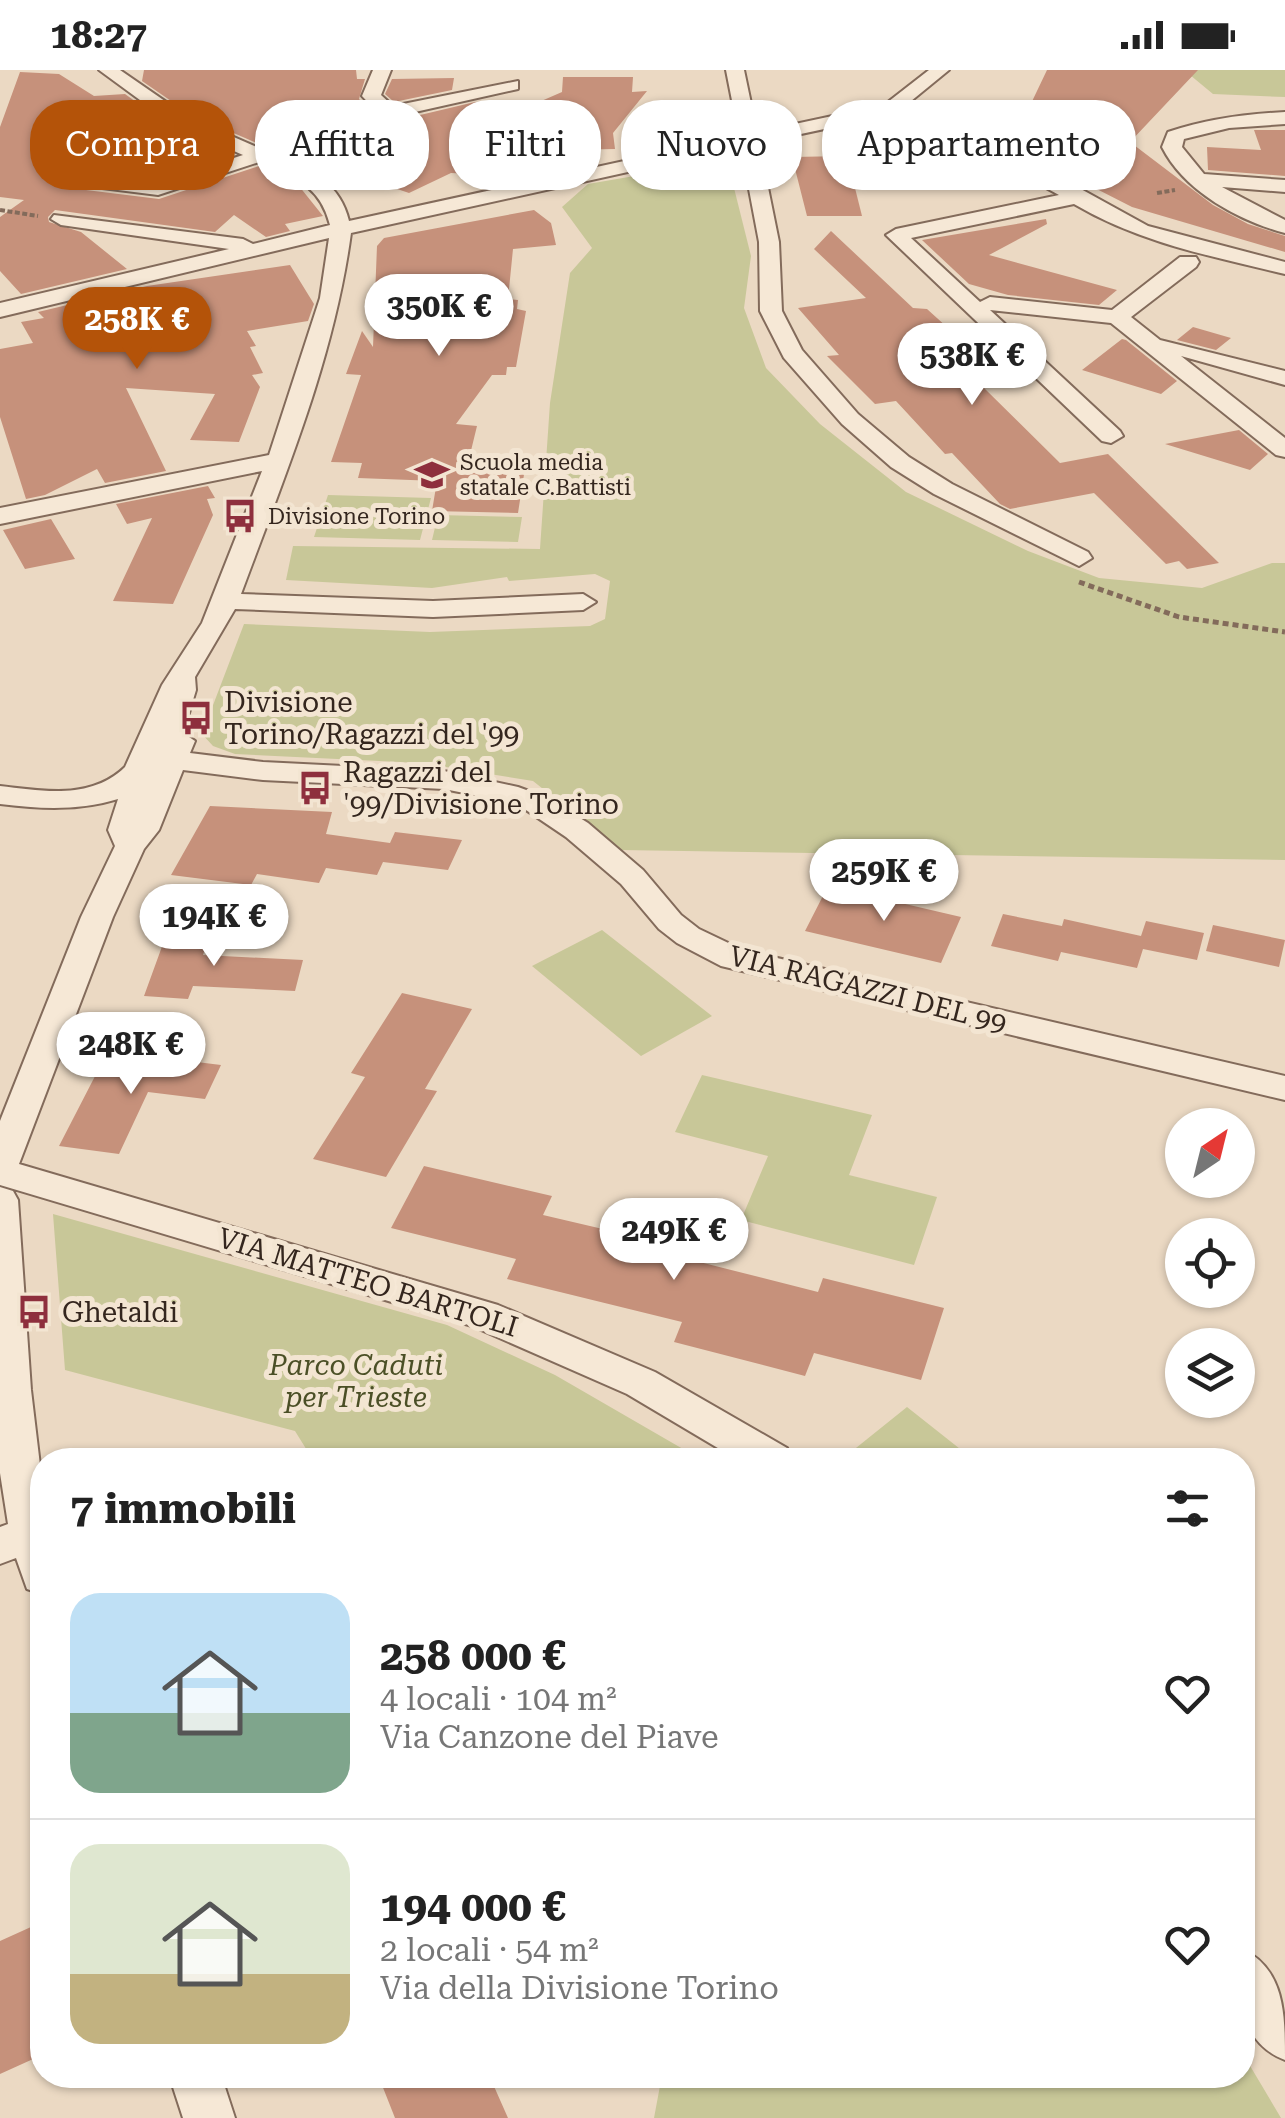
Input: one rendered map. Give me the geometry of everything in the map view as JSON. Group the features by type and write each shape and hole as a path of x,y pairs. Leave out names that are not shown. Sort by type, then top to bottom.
{"street":[{"path":"108,70 170,114 255,151"},
{"path":"375,100 371,96 382,70"},
{"path":"734,70 740,100"},
{"path":"902,100 940,70"},
{"path":"429,102 512,85"},
{"path":"739,95 770,110 822,114"},
{"path":"1285,118 1230,122 1175,136 1172,147 1174,156 1201,180 1250,215 1285,227"},
{"path":"0,310 340,229 621,168"},
{"path":"1201,180 1285,186"},
{"path":"0,1170 127,838 138,772 181,676 220,612 279,460 331,298 340,229 338,208 325,190"},
{"path":"758,190 769,242 771,311 799,362 850,418 900,462 943,489 1079,558"},
{"path":"1063,190 1136,228 1285,268"},
{"path":"1076,197 896,235 1111,436"},
{"path":"60,219 262,248"},
{"path":"1117,317 1188,262"},
{"path":"990,304 1117,317 1285,450"},
{"path":"1148,340 1285,378"},
{"path":"0,516 279,460"},
{"path":"220,612 583,602"},
{"path":"127,838 144,830 216,650 220,612"},
{"path":"172,761 160,755 182,690 181,676"},
{"name":"VIA RAGAZZI DEL 99","path":"172,761 444,780 507,793 536,804 577,830 632,877 670,922 688,936 732,958 1285,1088"},
{"path":"42,800 100,796 126,784 138,772"},
{"path":"0,796 42,800 99,814 127,838"},
{"name":"VIA MATTEO BARTOLI","path":"0,1170 484,1315 640,1383 751,1448"},
{"path":"0,1200 15,1540"},
{"path":"1255,1993 1285,2036"},
{"path":"199,2088 209,2118"}],"path":[{"path":"0,210 60,219"},
{"path":"1079,558 1062,573 1118,600 1225,628 1285,632"}],"green space":[{"path":"1184,70 1285,70 1285,97 1213,94"},
{"path":"621,178 621,190 734,190 751,256 744,308 766,368 820,424 906,492 1028,551 1099,578 1202,588 1272,563 1285,563 1285,860 620,850 533,781 421,763 235,754 213,746 202,734 244,624 430,632 590,626 605,619 610,581 595,574 509,581 507,577 432,588 286,580 293,546 540,549 550,403 570,273 592,248 562,207 581,190 601,190 601,182"},
{"path":"328,495 431,498 420,540 314,537"},
{"path":"438,515 522,517 518,542 432,540"},
{"path":"602,930 712,1016 641,1056 532,966"},
{"path":"702,1075 872,1115 849,1175 937,1197 914,1265 741,1220 768,1156 675,1132"},
{"name":"Parco Caduti per Trieste","path":"53,1214 447,1325 555,1375 681,1448 306,1448 295,1431 65,1370"},
{"path":"907,1407 959,1448 856,1448"},
{"path":"1255,2074 1281,2118 654,2118 660,2088 1255,2088"}],"building":[{"path":"144,70 356,70 357,79 365,79 360,100 255,100 255,142 235,134 235,100 170,100 142,81"},
{"path":"1047,70 1198,70 1136,136 1136,100 1033,100"},
{"path":"20,72 59,74 94,96 125,94 133,100 30,100 30,190 86,190 159,199 186,190 235,190 235,174 255,167 255,190 302,190 323,216 285,224 290,231 266,237 234,215 215,232 55,210 48,217 49,222 81,232 127,269 21,294 0,271 0,217 24,200 0,197 0,127"},
{"path":"563,77 633,77 632,92 647,91 640,100 621,100 621,123 613,133 615,149 601,149 601,100 544,100 562,92"},
{"path":"454,78 452,90 404,100 392,100 385,94 392,79"},
{"path":"449,108 449,174 429,183 429,113"},
{"path":"1254,130 1285,130 1285,176 1208,170 1207,147 1261,150"},
{"path":"1136,147 1213,205 1248,224 1285,236 1285,252 1132,207 1099,190 1136,190"},
{"path":"822,156 822,190 856,190 862,216 807,216 800,190 802,157"},
{"path":"534,210 551,223 556,245 513,249 508,299 518,300 517,309 526,311 516,367 507,367 506,375 492,375 456,424 477,426 467,467 525,468 518,513 432,511 437,481 358,478 362,463 331,462 361,375 346,374 362,331 373,347 377,246 384,238"},
{"path":"1046,219 1047,224 989,255 1117,290 1099,305 1008,295 969,284 922,240"},
{"path":"831,231 913,308 927,309 1010,384 984,388 1060,463 1108,454 1219,563 1187,569 1179,561 1166,564 1094,493 1010,509 1000,504 952,453 945,454 896,401 875,404 827,356 839,355 798,308 866,298 814,249"},
{"path":"290,265 314,304 308,321 247,331 256,346 250,347 263,373 252,375 260,387 239,442 190,440 215,394 126,388 166,471 105,483 97,469 45,495 26,499 0,417 0,349 33,343 21,322 44,318 38,312 147,286"},
{"path":"1193,327 1231,338 1216,350 1177,340"},
{"path":"1122,339 1177,381 1161,394 1082,370"},
{"path":"1239,430 1268,454 1250,470 1165,444"},
{"path":"208,486 215,498 207,499 213,515 173,604 113,601 152,518 127,524 116,504"},
{"path":"51,519 75,559 25,569 3,530"},
{"path":"210,806 332,812 326,834 390,843 395,832 462,840 448,870 383,862 377,875 326,868 319,883 257,874 251,885 171,875"},
{"path":"828,886 961,917 941,963 805,931"},
{"path":"1003,914 1062,926 1064,919 1141,936 1146,921 1204,933 1197,960 1143,949 1137,968 1061,952 1058,961 991,946"},
{"path":"1213,925 1285,940 1279,967 1206,951"},
{"path":"168,930 210,932 203,955 303,960 295,991 193,986 188,999 144,996"},
{"path":"402,993 472,1009 425,1089 437,1091 386,1177 313,1159 365,1077 351,1073"},
{"path":"108,1051 221,1065 205,1099 148,1092 119,1154 59,1146"},
{"path":"424,1166 552,1196 543,1215 671,1245 668,1254 818,1292 823,1278 944,1308 921,1380 814,1353 805,1376 674,1342 682,1322 507,1279 516,1259 391,1228"},
{"path":"30,1927 30,2060 0,2074 0,1941"},
{"path":"383,2088 495,2088 508,2118 395,2118"}],"place":[{"name":"Scuola media statale C.Battisti","path":"432,475"},
{"name":"Divisione Torino","path":"240,516"},
{"name":"Divisione Torino/Ragazzi del '99","path":"196,718"},
{"name":"Ragazzi del '99/Divisione Torino","path":"315,788"},
{"name":"Ghetaldi","path":"34,1312"}]}
